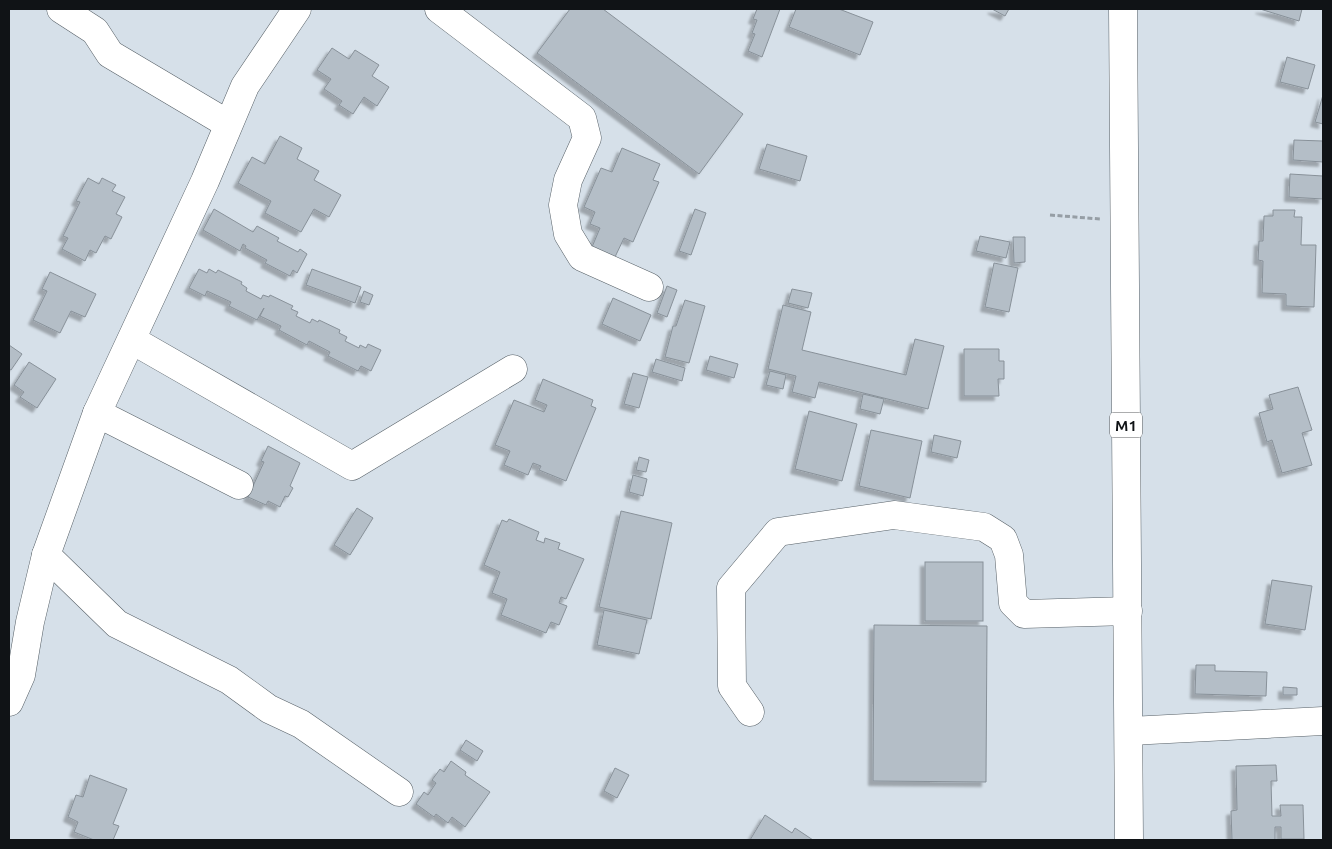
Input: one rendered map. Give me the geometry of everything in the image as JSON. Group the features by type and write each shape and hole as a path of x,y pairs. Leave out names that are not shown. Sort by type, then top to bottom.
{"main road":[{"path":"61,9 95,31 110,54 228,124"},
{"path":"9,702 21,675 30,622 46,555 97,413 205,181 245,86 297,9"},
{"path":"439,9 582,118 587,138 568,180 563,206 568,234 582,257 649,288"},
{"name":"M1","path":"1123,9 1123,221 1130,731 1129,840"},
{"path":"132,340 352,466 513,370"},
{"path":"97,413 239,485"},
{"path":"750,712 732,686 732,588 778,532 894,515 984,527 1003,539 1009,555 1013,604 1024,614 1128,611"},
{"path":"46,555 117,624 229,680 269,709 301,724 399,792"},
{"path":"1130,731 1323,721"}],"path":[{"path":"1050,216 1123,221"}],"building":[{"path":"570,9 603,9 743,114 699,174 537,53"},
{"path":"757,9 780,9 762,57 748,51 755,34 752,33 757,20 753,19"},
{"path":"796,9 839,9 873,22 860,55 789,27"},
{"path":"992,9 1009,9 1005,16"},
{"path":"1260,9 1302,9 1299,21"},
{"path":"332,48 349,59 355,50 379,65 372,76 389,87 377,106 364,97 353,114 339,105 342,101 324,89 331,79 317,70"},
{"path":"1287,57 1315,65 1308,89 1280,82"},
{"path":"1323,95 1323,124 1315,122"},
{"path":"280,136 302,148 297,159 319,171 314,180 341,195 329,217 314,209 301,232 265,213 271,201 238,183 252,157 265,164"},
{"path":"1294,140 1323,141 1323,162 1293,160"},
{"path":"767,144 807,156 800,181 759,169"},
{"path":"622,148 660,164 653,180 659,182 633,242 624,238 615,257 592,247 600,228 590,224 595,212 584,207 601,168 612,172"},
{"path":"1290,174 1323,176 1323,199 1289,197"},
{"path":"88,178 99,184 102,178 116,185 112,191 125,197 116,214 122,217 111,239 105,236 96,253 90,250 85,261 62,249 68,238 63,236 80,202 76,201"},
{"path":"214,209 253,232 257,226 279,238 277,241 298,252 300,249 307,254 297,273 293,270 290,276 265,263 267,260 245,248 246,246 243,244 240,251 203,230"},
{"path":"695,209 706,213 691,255 679,251"},
{"path":"1273,210 1295,210 1294,217 1302,217 1301,245 1316,245 1314,307 1286,306 1286,294 1262,293 1263,261 1258,260 1259,241 1263,241 1264,216 1273,216"},
{"path":"980,236 1010,242 1006,258 976,251"},
{"path":"1013,237 1025,237 1025,262 1014,263"},
{"path":"994,263 1018,268 1009,312 985,307"},
{"path":"199,269 207,273 209,269 216,273 218,270 242,282 241,284 247,288 246,291 261,299 263,295 269,297 270,295 293,306 291,309 298,312 296,316 310,323 312,319 318,322 319,320 340,330 339,333 347,337 345,341 359,348 360,345 366,348 368,344 381,350 371,371 361,366 358,371 328,356 330,352 309,341 307,345 279,330 281,326 260,316 264,308 257,320 229,306 231,302 207,291 205,296 189,288"},
{"path":"312,269 361,287 355,303 306,285"},
{"path":"50,272 96,294 85,317 71,311 60,333 33,320 47,291 42,289"},
{"path":"667,286 677,290 667,317 657,313"},
{"path":"792,289 812,293 808,308 788,303"},
{"path":"364,291 373,295 369,305 360,302"},
{"path":"613,298 651,315 640,341 602,324"},
{"path":"685,300 705,306 689,363 665,357 673,326 676,326"},
{"path":"783,305 811,312 802,350 906,375 915,339 944,346 928,409 819,382 815,398 792,392 796,376 768,369"},
{"path":"9,345 22,354 11,370 9,369"},
{"path":"964,349 999,349 999,361 1004,361 1004,379 998,379 999,396 964,396"},
{"path":"710,356 738,364 734,378 706,370"},
{"path":"656,359 685,368 682,381 652,372"},
{"path":"29,362 56,379 37,408 20,397 24,392 14,385"},
{"path":"770,371 786,375 783,389 766,385"},
{"path":"633,373 648,377 639,408 624,404"},
{"path":"543,379 593,400 591,406 596,408 566,481 539,470 541,466 533,463 528,475 504,465 510,451 495,445 514,400 544,412 547,405 535,400"},
{"path":"1298,387 1312,430 1302,433 1312,465 1282,473 1272,440 1267,442 1259,413 1273,409 1269,395"},
{"path":"863,394 884,399 880,414 860,409"},
{"path":"809,411 857,424 842,481 795,469"},
{"path":"871,430 922,441 910,498 859,486"},
{"path":"934,435 961,441 957,458 931,452"},
{"path":"268,446 300,463 290,486 293,488 288,497 285,496 280,507 268,501 266,505 248,497 264,462 261,461"},
{"path":"639,457 649,460 646,472 636,470"},
{"path":"633,475 647,479 643,496 629,492"},
{"path":"357,508 373,518 350,555 334,545"},
{"path":"621,511 672,523 651,619 599,607"},
{"path":"509,519 539,532 536,540 544,543 545,538 560,543 558,549 584,559 566,599 561,597 559,603 567,606 559,625 551,622 546,633 501,615 507,599 492,593 500,572 484,565 502,520 507,522"},
{"path":"925,562 983,562 983,621 925,621"},
{"path":"1272,580 1312,586 1305,630 1265,624"},
{"path":"604,610 647,620 639,654 597,645"},
{"path":"874,625 987,626 986,782 873,781"},
{"path":"1196,665 1215,665 1215,671 1267,672 1266,696 1195,694"},
{"path":"1283,687 1297,688 1297,695 1283,695"},
{"path":"466,740 483,751 477,761 460,750"},
{"path":"451,761 466,772 465,775 490,792 465,827 452,817 448,823 436,814 434,817 416,804 424,792 428,795 436,783 432,780 440,769 444,772"},
{"path":"1276,765 1277,781 1271,781 1272,816 1281,816 1280,805 1303,805 1304,839 1281,839 1281,827 1275,827 1275,840 1232,840 1231,811 1237,810 1236,766"},
{"path":"615,768 629,775 617,798 604,791"},
{"path":"90,775 127,789 113,824 119,826 113,840 94,840 74,832 78,822 68,817 76,795 83,797"},
{"path":"765,815 792,833 795,828 813,840 750,840"}]}
